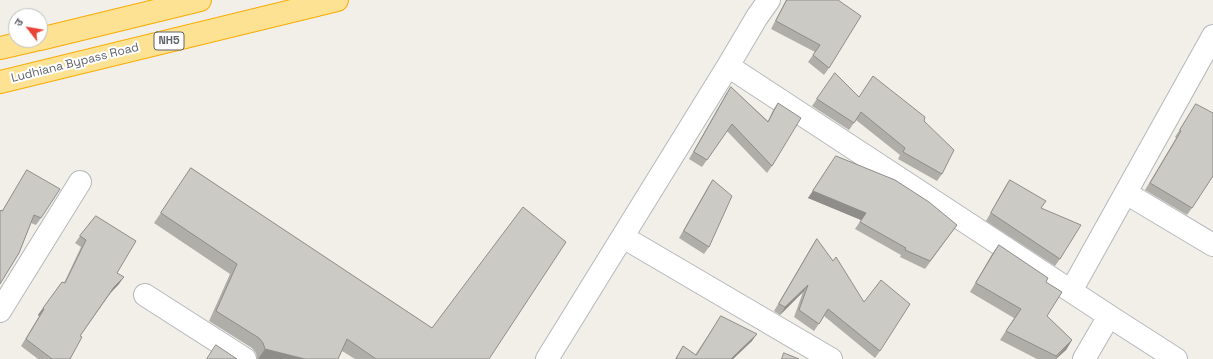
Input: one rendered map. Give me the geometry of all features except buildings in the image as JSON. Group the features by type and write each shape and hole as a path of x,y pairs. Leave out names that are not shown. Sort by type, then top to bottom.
{"highway":[{"path":"48,37 200,0"},
{"name":"Ludhiana Bypass Road","path":"0,82 337,0"}],"street":[{"path":"550,358 756,18 769,0"},
{"path":"1071,291 1126,193 1206,67 1213,36"},
{"path":"728,66 1176,359"},
{"path":"0,311 80,182"},
{"path":"1126,193 1213,245"},
{"path":"623,237 831,359"},
{"path":"145,295 245,359"},
{"path":"1084,359 1109,316"}]}
